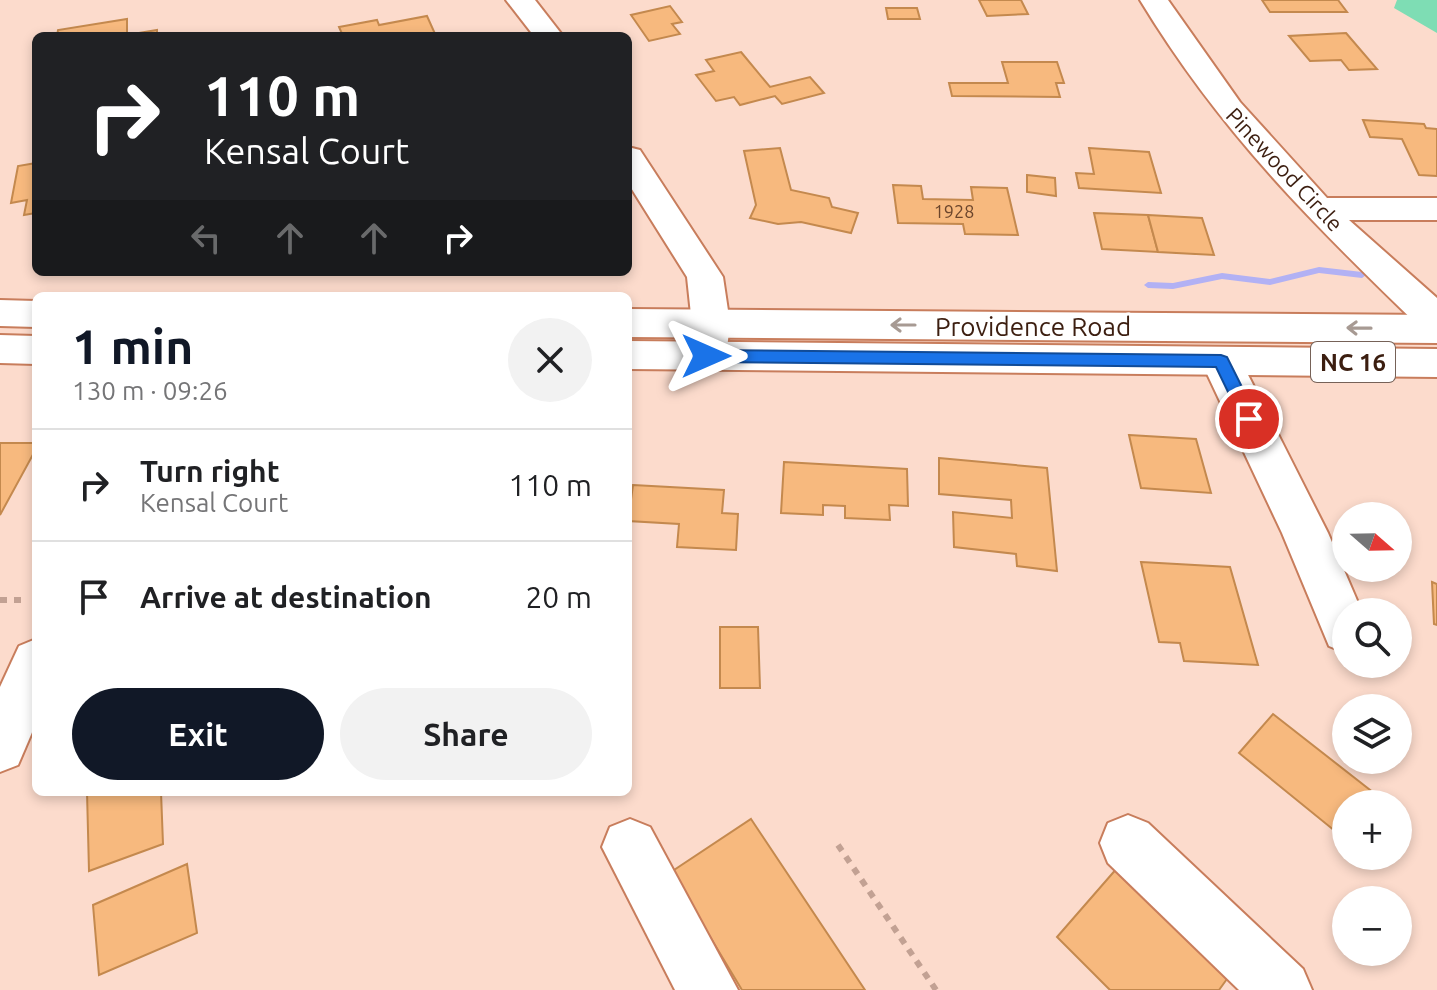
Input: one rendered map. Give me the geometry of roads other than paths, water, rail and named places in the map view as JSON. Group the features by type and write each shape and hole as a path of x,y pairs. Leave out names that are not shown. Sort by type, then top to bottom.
{"street":[{"path":"520,0 546,32"},
{"name":"Pinewood Circle","path":"1154,0 1190,57 1241,125 1318,209 1437,320"},
{"path":"632,163 705,277 708,340"},
{"path":"1318,209 1437,209"},
{"path":"0,313 32,314"},
{"name":"Providence Road","path":"632,324 708,340 1221,361 1437,363"},
{"name":"Providence Road","path":"632,354 708,340 1437,329"},
{"path":"0,349 32,350"},
{"path":"1221,361 1305,533 1332,598"},
{"path":"0,747 32,671"},
{"path":"1128,843 1282,990"},
{"path":"630,847 708,990"}],"waterway":[{"path":"1148,285 1173,286 1222,276 1270,282 1319,270 1362,275"}]}
